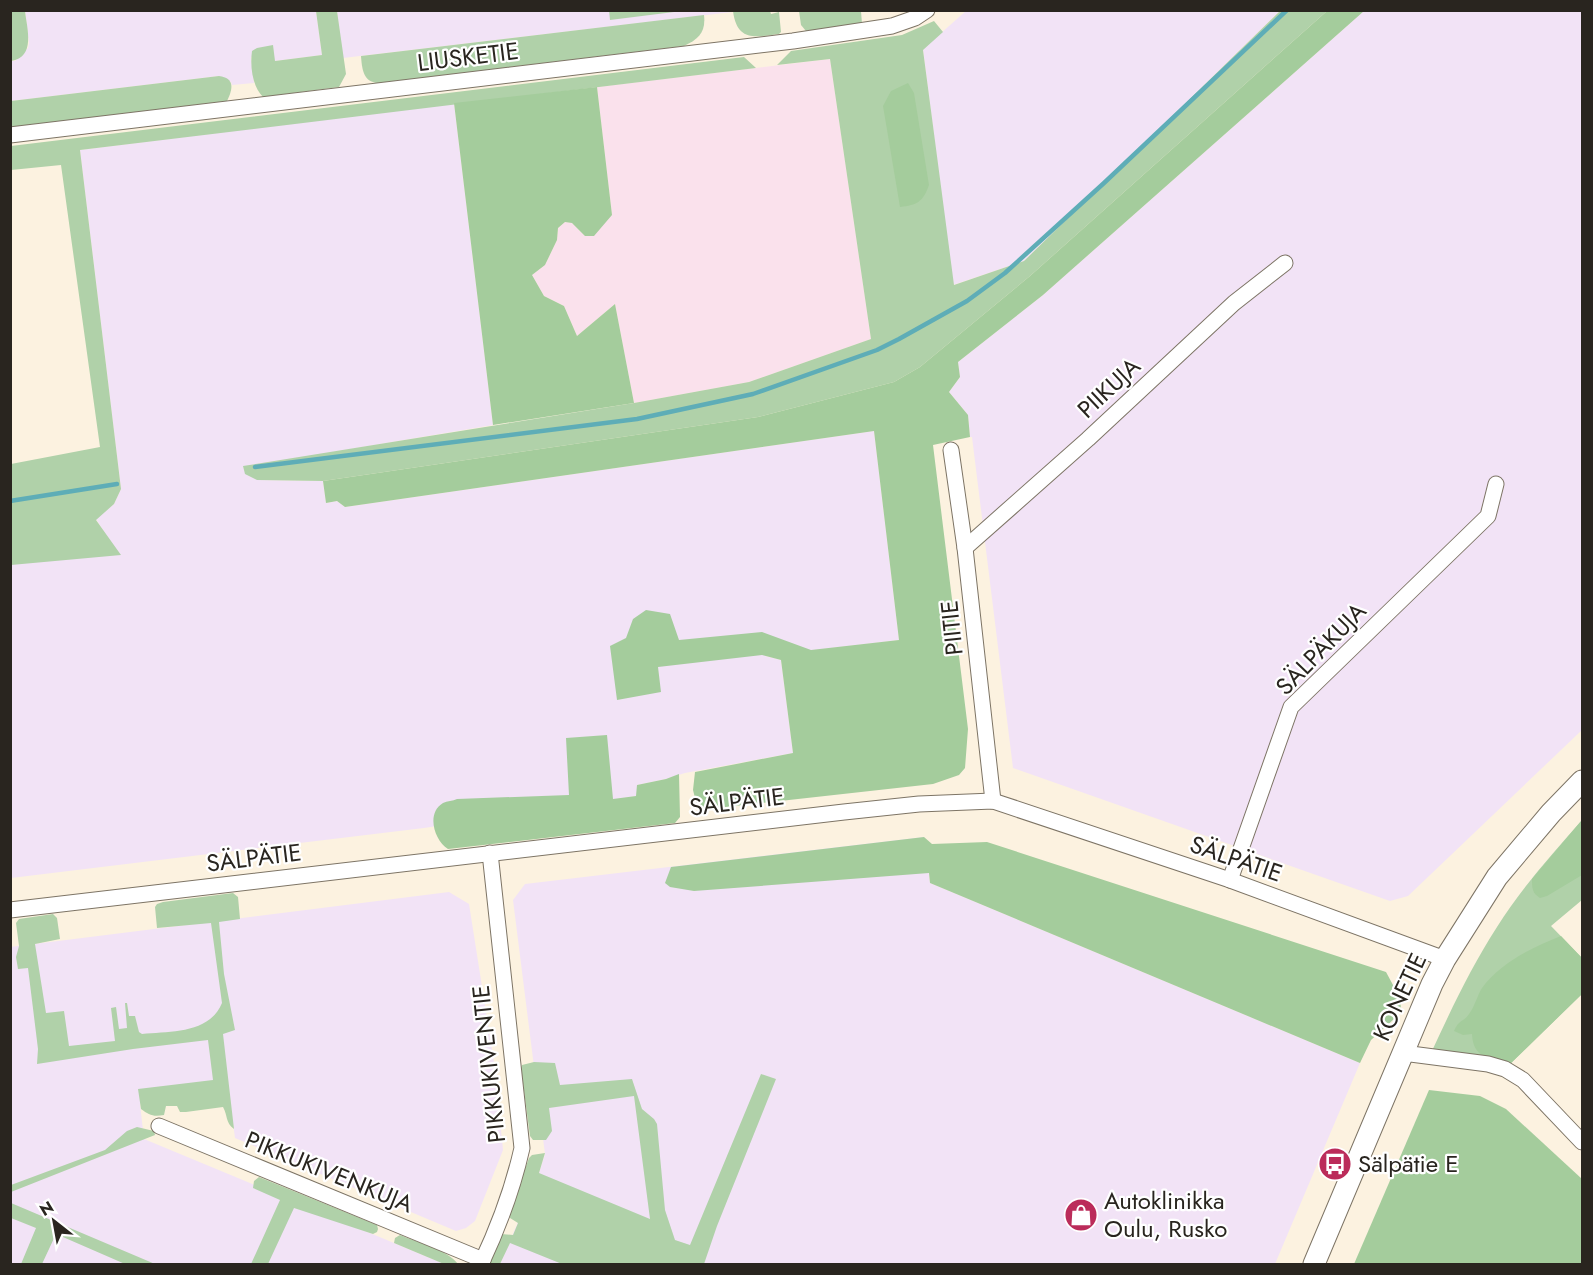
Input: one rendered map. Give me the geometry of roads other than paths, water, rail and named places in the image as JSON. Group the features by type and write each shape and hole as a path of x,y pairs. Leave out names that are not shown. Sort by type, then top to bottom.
{"street":[{"name":"LIUSKETIE","path":"10,135 793,41 892,26 915,18 927,10"},
{"name":"PIIKUJA","path":"965,548 1088,439 1234,303 1285,263"},
{"name":"PIITIE","path":"951,450 965,548 993,801"},
{"name":"SÄLPÄKUJA","path":"1230,880 1291,707 1488,516 1496,484"},
{"name":"KONETIE","path":"1314,1264 1432,984 1445,959 1497,877 1551,813 1582,781"},
{"name":"SÄLPÄTIE","path":"10,910 844,812 920,804 993,801 1230,880 1445,959"},
{"name":"PIKKUKIVENTIE","path":"482,1262 498,1224 522,1148 489,854"},
{"path":"1403,1053 1488,1064 1505,1069 1523,1080 1582,1142"},
{"name":"PIKKUKIVENKUJA","path":"159,1126 482,1262"}],"waterway":[{"path":"255,467 637,419 753,394 877,350 967,301 1005,273 1287,10"},
{"path":"10,501 117,484"}],"place":[{"name":"Sälpätie E","path":"1335,1164"},
{"name":"Autoklinikka Oulu, Rusko","path":"1081,1215"}]}
